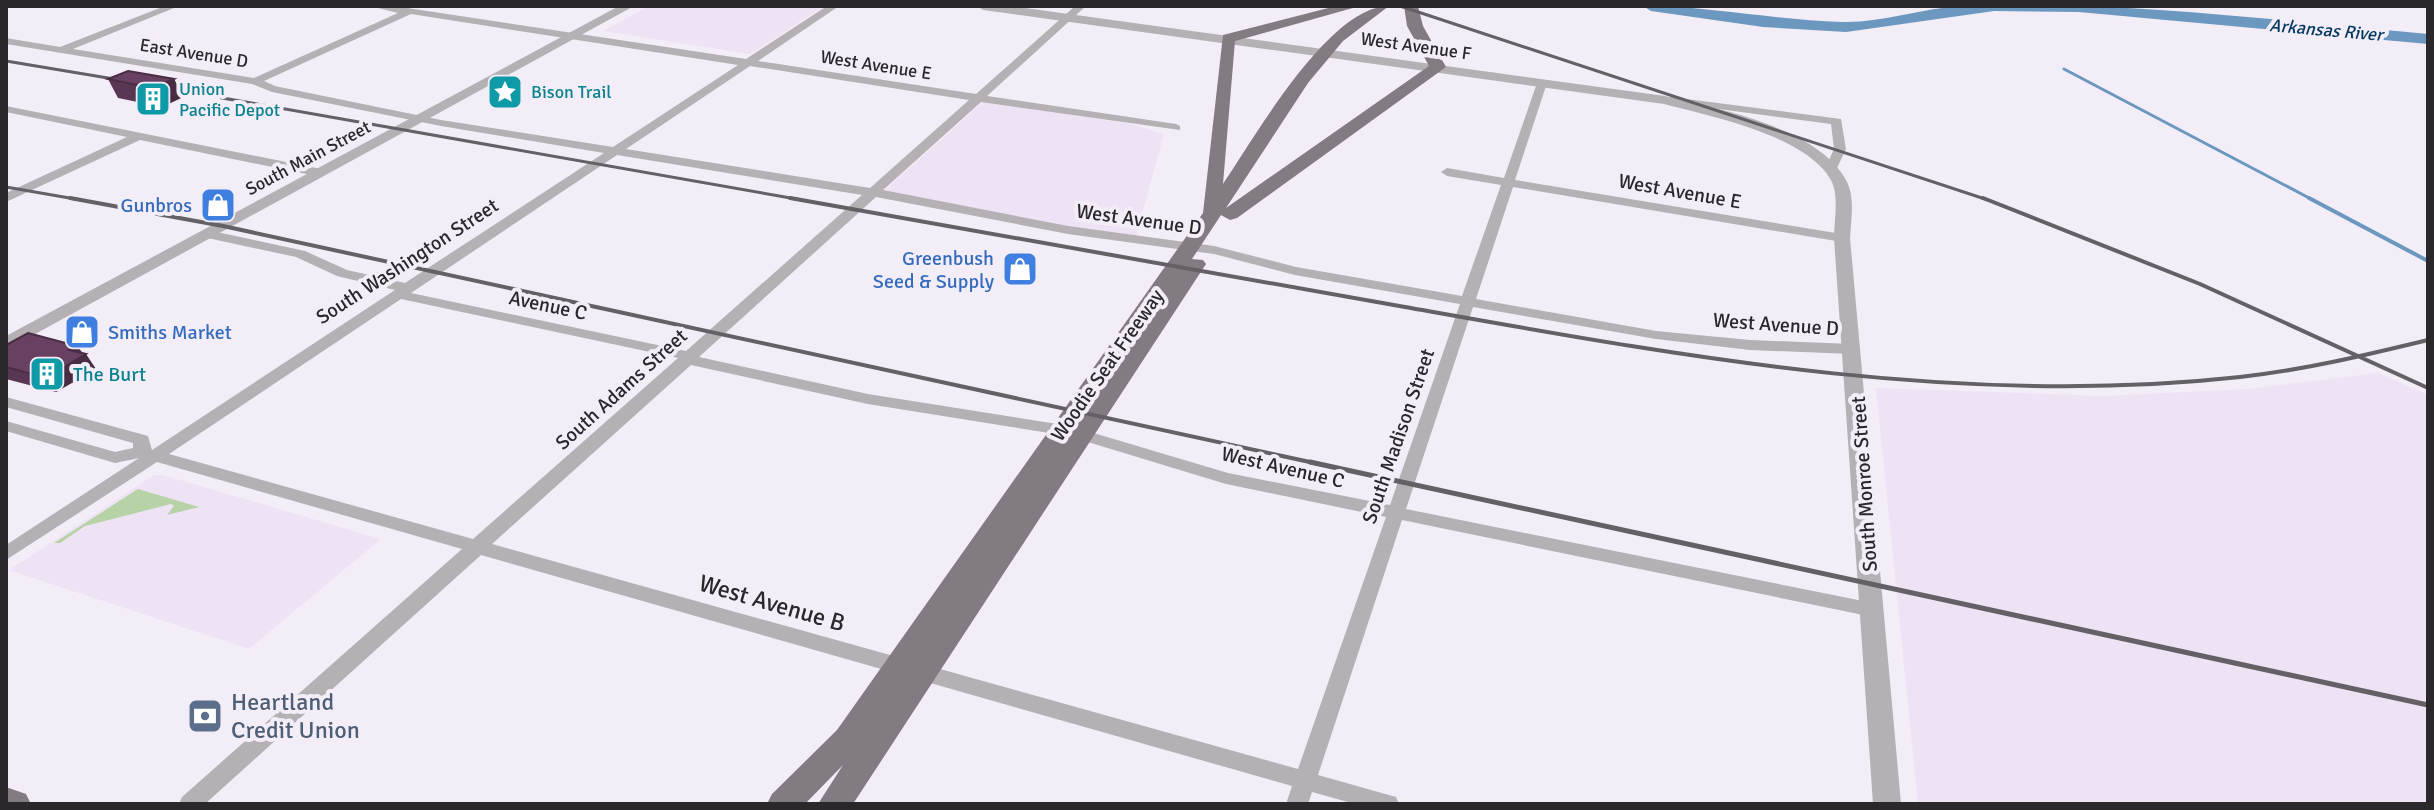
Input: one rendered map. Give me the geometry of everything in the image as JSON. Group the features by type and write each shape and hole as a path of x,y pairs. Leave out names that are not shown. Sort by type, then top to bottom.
{"main road":[{"path":"1216,222 1228,38 1353,6"},
{"name":"Woodie Seat Freeway","path":"868,731 1320,68 1344,39 1382,6"},
{"name":"Woodie Seat Freeway","path":"1344,39 1393,6"},
{"path":"1216,222 1438,67 1415,26 1411,6"},
{"path":"784,804 868,731"},
{"path":"810,804 868,731"},
{"path":"835,804 868,731"},
{"path":"856,804 868,731"},
{"path":"6,801 14,804"}],"street":[{"path":"61,50 174,6"},
{"name":"West Avenue E","path":"375,6 1176,128"},
{"path":"255,81 422,6"},
{"name":"South Main Street","path":"6,344 628,6"},
{"name":"South Washington Street","path":"6,554 148,454 402,291 834,6"},
{"name":"West Avenue F","path":"983,6 1074,12 1228,38 1665,100 1764,130 1802,147 1832,167"},
{"name":"South Adams Street","path":"190,804 1074,12"},
{"name":"East Avenue D","path":"6,41 255,81 272,89 421,119"},
{"name":"South Madison Street","path":"1297,804 1467,302 1511,183 1542,83"},
{"path":"1665,100 1837,121 1840,149 1832,167"},
{"path":"6,109 321,173"},
{"name":"West Avenue D","path":"421,119 873,193 1068,230 1214,250 1295,271 1656,335 1750,345 1852,349"},
{"path":"6,198 139,136"},
{"name":"South Monroe Street","path":"1832,167 1842,186 1842,238 1887,804"},
{"name":"West Avenue E","path":"1447,172 1842,238"},
{"name":"Avenue C","path":"208,234 300,254 342,273 402,291 688,358"},
{"name":"West Avenue C","path":"688,358 868,399 1070,431 1226,478 1394,515 1873,610"},
{"name":"West Avenue B","path":"6,402 142,440 148,454"},
{"name":"West Avenue B","path":"6,426 115,458 148,454 1388,804"}],"shaded area":[{"path":"649,6 825,6 750,54 603,31"},
{"path":"984,101 1131,124 1164,134 1136,236 1082,230 883,192"},
{"path":"2378,373 2428,395 2428,804 1918,804 1876,388 2104,396 2248,389"},
{"path":"154,475 163,475 381,539 249,649 9,570"}],"green space":[{"path":"138,489 199,507 167,515 174,506 171,504 85,526 60,543 54,543"}],"building":[{"path":"128,71 174,79 152,88 108,79"},
{"path":"28,333 77,346 69,350 86,354 46,378 6,367 6,345"}],"waterway":[{"name":"Arkansas River","path":"1651,6 1763,22 1846,27 1994,6 2079,7 2428,39"},
{"path":"2064,69 2313,200"},
{"path":"2309,198 2428,261"}],"railway":[{"path":"1400,6 1988,200"},
{"path":"6,61 132,82"},
{"path":"160,87 802,200"},
{"path":"6,187 80,200"},
{"path":"70,198 80,200"},
{"path":"790,198 1612,343 1821,372 2030,386 2135,385 2264,374 2358,356"},
{"path":"1983,198 2200,284 2358,356"},
{"path":"80,200 223,226 1319,464"},
{"path":"2358,356 2428,340"},
{"path":"2358,356 2428,388"},
{"path":"1310,462 2428,705"}],"place":[{"name":"Bison Trail","path":"505,92"},
{"name":"Union Pacific Depot","path":"153,99"},
{"name":"Gunbros","path":"218,205"},
{"name":"Greenbush Seed & Supply","path":"1020,269"},
{"name":"Smiths Market","path":"82,332"},
{"name":"The Burt","path":"47,374"},
{"name":"Heartland Credit Union","path":"205,716"}]}
